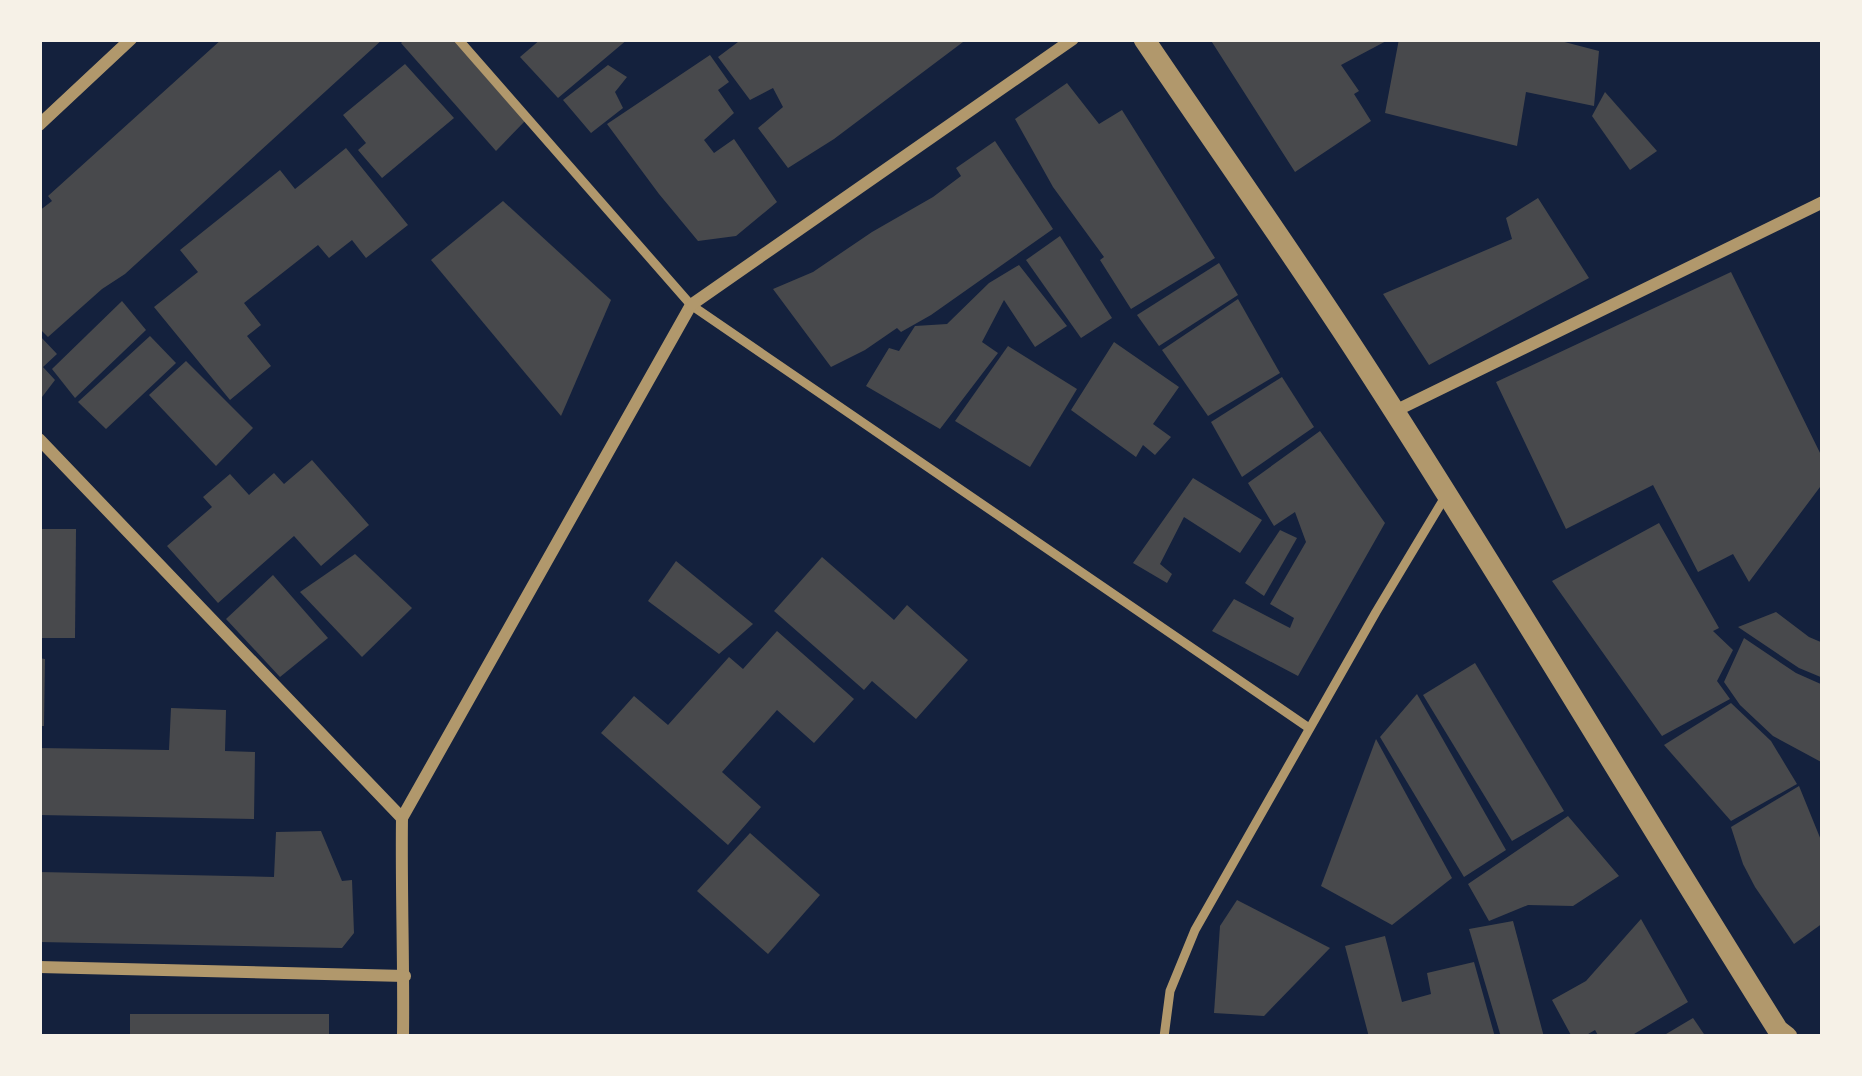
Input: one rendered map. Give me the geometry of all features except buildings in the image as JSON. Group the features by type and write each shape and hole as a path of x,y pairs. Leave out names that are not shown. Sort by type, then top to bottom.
{"street":[{"path":"39,125 131,39"},
{"path":"404,1037 402,818 691,305 1073,39"},
{"path":"1144,39 1365,365 1786,1037"},
{"path":"1393,412 1823,202"},
{"path":"39,439 402,818"},
{"path":"39,968 405,976"}],"lane":[{"path":"458,39 691,305 1309,728"},
{"path":"1164,1037 1170,991 1195,930 1446,495"}]}
